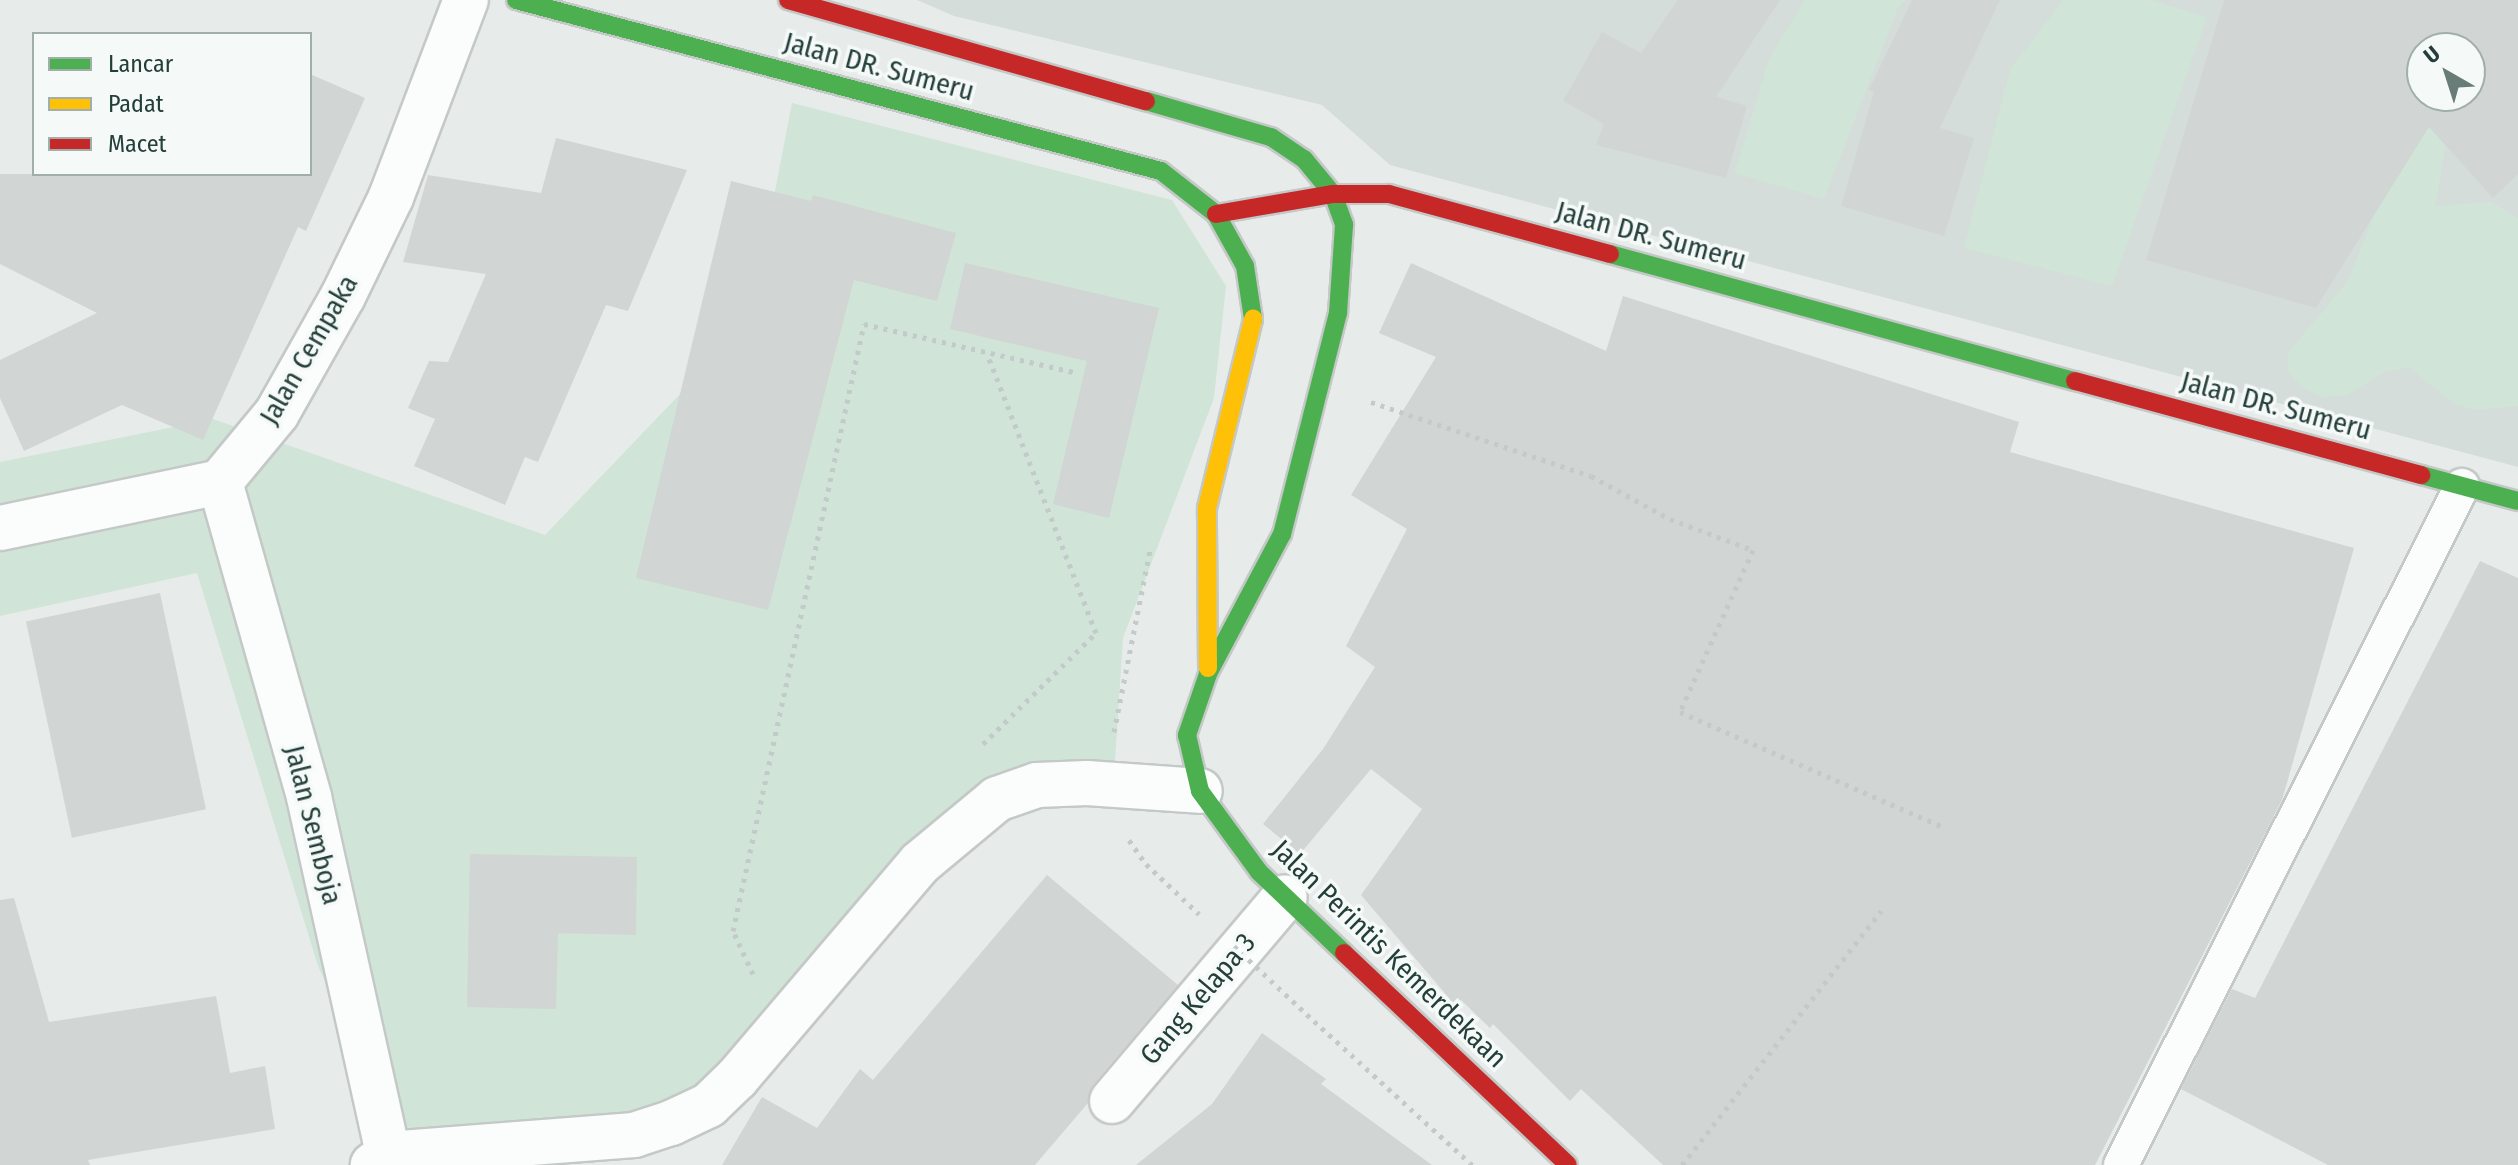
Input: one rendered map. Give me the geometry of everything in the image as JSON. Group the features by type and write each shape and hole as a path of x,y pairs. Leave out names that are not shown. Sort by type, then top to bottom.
{"main road":[{"name":"Jalan DR. Sumeru","path":"516,0 1161,171 1216,214"},
{"name":"Jalan DR. Sumeru","path":"788,0 1271,137 1304,159 1333,194 1389,194 2518,501"},
{"path":"1216,214 1333,194"},
{"name":"Jalan Perintis Kemerdekaan","path":"1333,194 1344,225 1338,313 1282,534 1208,674 1187,735 1200,791 1259,872 1568,1165"},
{"name":"Jalan Perintis Kemerdekaan","path":"1208,674 1207,508 1254,327 1245,266 1216,214"}],"street":[{"name":"Jalan Cempaka","path":"220,482 277,413 343,296 391,197 466,0"},
{"path":"0,528 220,482"},
{"name":"Jalan Semboja","path":"220,482 309,797 381,1159"},
{"path":"381,1159 630,1150 709,1105 768,1041 863,925 960,826 997,799 1037,785 1106,785 1200,791"},
{"name":"Gang Kelapa 3","path":"1112,1101 1285,897"}],"lane":[{"path":"2121,1165 2462,486"}],"path":[{"path":"768,1041 753,972 733,931 864,324 1074,372"},
{"path":"974,753 1096,633 987,352"},
{"path":"1321,384 1591,476 1670,519 1753,550 1680,712 1941,826"},
{"path":"1153,537 1106,785 1115,817 1132,844 1201,915"},
{"path":"1682,1165 1881,911"},
{"path":"1223,936 1472,1165"},
{"path":"753,972 764,961"}],"shaded area":[{"path":"917,0 2518,0 2518,467 1390,165 1322,105 954,16"}],"green space":[{"path":"1805,0 1905,0 1898,7 1824,199 1735,173 1769,59"},
{"path":"2063,0 2149,0 2207,17 2112,286 1964,248 2010,70"},
{"path":"2383,0 2441,32 2406,32 2406,112 2430,112 2446,144 2435,206 2491,202 2518,218 2518,406 2476,410 2456,405 2409,367 2385,372 2347,395 2322,397 2301,387 2288,371 2288,353 2348,281 2377,208"},
{"path":"792,103 1172,200 1226,286 1214,398 1123,638 1114,775 991,812 723,1096 623,1127 399,1141 318,966 197,573 0,616 0,462 213,419 545,535 750,321"}],"building":[{"path":"1678,0 1780,0 1716,97 1747,106 1726,178 1596,145 1604,124 1563,101 1602,32 1641,53"},
{"path":"1912,0 2000,0 1940,128 1974,138 1944,236 1841,206 1874,92 1869,90"},
{"path":"2224,0 2518,0 2518,174 2493,198 2429,127 2316,308 2146,260"},
{"path":"312,75 365,98 306,231 298,227 203,440 122,405 24,451 0,398 0,360 97,313 0,264 0,174 312,176"},
{"path":"556,138 687,170 628,311 606,305 538,462 525,457 505,505 414,466 435,419 408,408 429,361 448,362 486,274 403,262 428,175 541,193"},
{"path":"731,181 811,201 813,195 956,233 937,301 854,280 768,610 636,578"},
{"path":"965,263 1159,308 1109,518 1053,504 1087,361 950,329"},
{"path":"1411,263 1606,351 1623,296 2019,422 2010,452 2354,548 2282,800 2095,1165 1663,1165 1581,1089 1570,1101 1493,1024 1490,1028 1461,1000 1455,1005 1361,895 1422,809 1371,769 1300,854 1263,824 1323,749 1375,667 1346,646 1407,529 1351,495 1436,357 1379,333"},
{"path":"2480,561 2518,578 2518,1165 2328,1165 2181,1089 2232,989 2255,998"},
{"path":"160,593 206,809 72,838 26,621"},
{"path":"470,854 637,857 636,935 558,933 556,1009 467,1007"},
{"path":"1047,875 1178,985 1093,1085 1088,1103 1035,1165 722,1165 762,1097 817,1128 860,1069 873,1080"},
{"path":"14,898 49,1022 216,996 230,1073 265,1066 275,1129 88,1160 90,1165 0,1165 0,900"},
{"path":"1262,1033 1326,1079 1321,1084 1432,1165 1136,1165 1212,1104"}],"traffic: fast":[{"path":"516,0 1161,171 1216,214 1245,266 1253,319"},
{"path":"1146,101 1271,137 1304,159 1333,194 1344,225 1338,313 1282,534 1208,674 1187,735 1200,791 1259,872 1344,953"},
{"path":"1610,254 2075,381"},
{"path":"2421,475 2518,501"}],"traffic: slow":[{"path":"1208,668 1207,508 1253,319"}],"traffic: jam":[{"path":"788,0 1146,101"},
{"path":"1216,214 1333,194 1389,194 1610,254"},
{"path":"2075,381 2421,475"},
{"path":"1344,953 1568,1165"}]}
